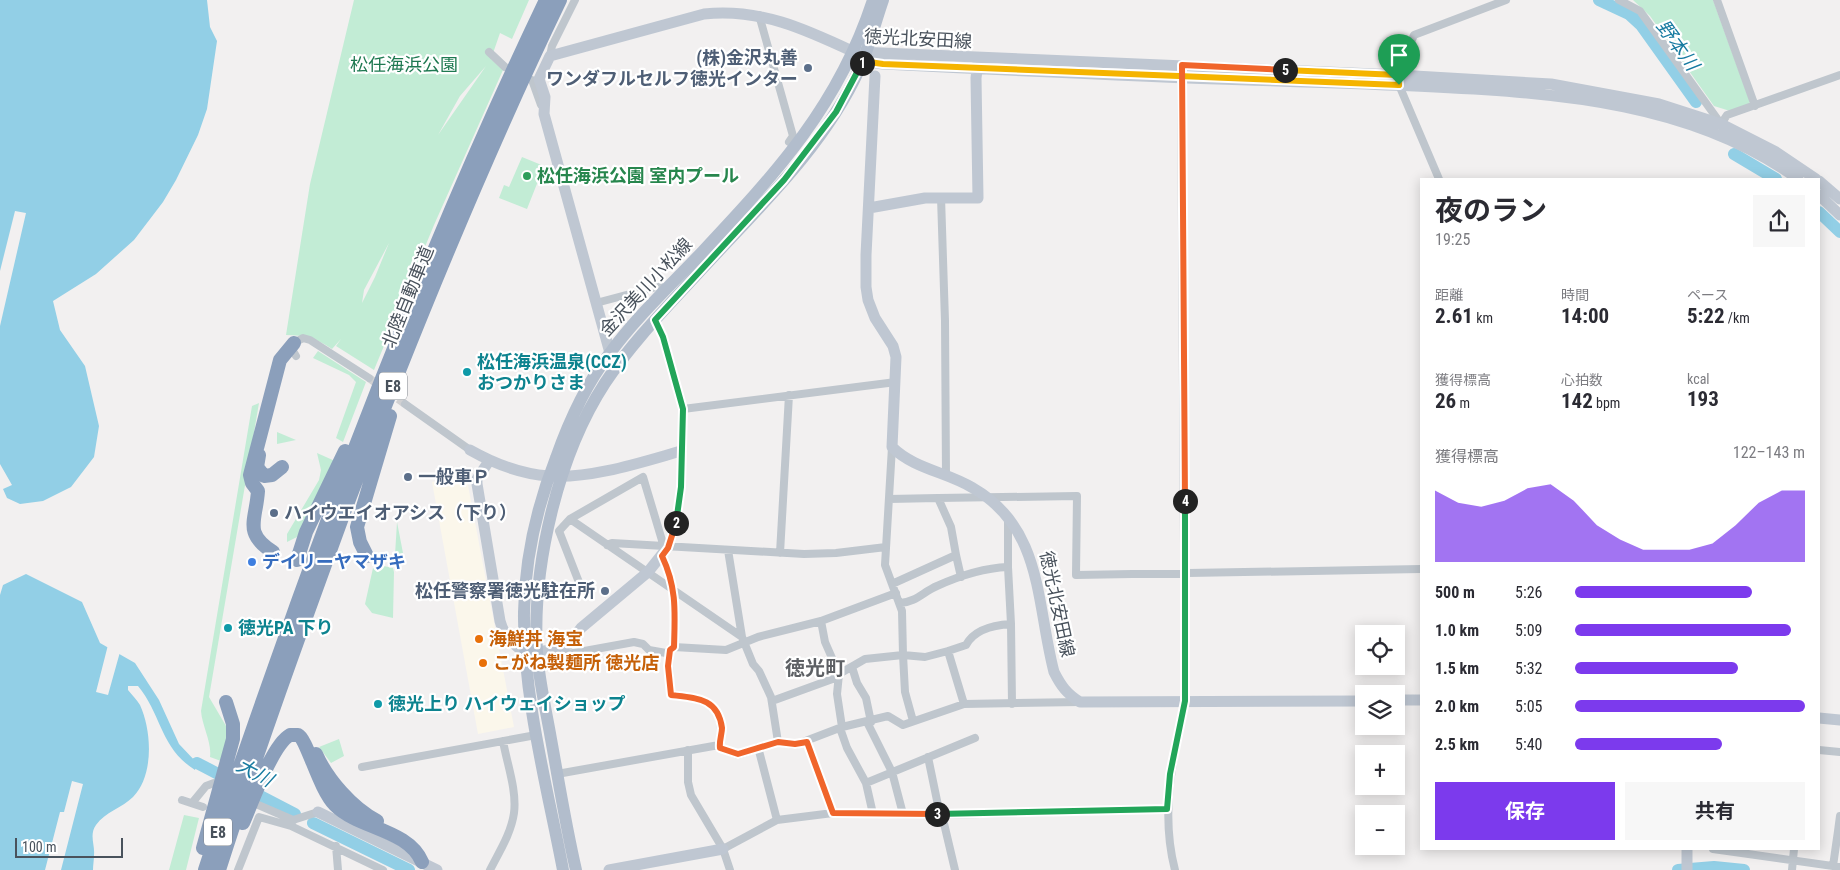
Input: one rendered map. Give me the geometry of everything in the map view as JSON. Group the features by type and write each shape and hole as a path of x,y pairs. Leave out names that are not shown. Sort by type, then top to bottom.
{"highway":[{"name":"北陸自動車道","path":"205,870 235,798 333,544 471,164 546,0"},
{"name":"北陸自動車道","path":"428,280 560,0"},
{"path":"367,556 360,542 357,527 400,384 428,280"},
{"path":"297,560 306,532 360,421 412,296 428,280"},
{"path":"282,467 268,476 262,474 257,467 282,361 295,349"},
{"path":"273,552 255,536 252,529 258,491 250,479 250,475 280,360 295,349"},
{"path":"226,702 234,731 242,778"},
{"path":"197,870 235,798 242,778 290,735 298,734 304,739 317,777 334,804 348,814 410,845 422,862"},
{"path":"313,737 313,747 320,762 347,797 372,818 419,844 423,854 422,862"},
{"name":"北陸自動車道","path":"219,870 235,798"},
{"path":"224,870 235,798"}],"main road":[{"name":"金沢美川小松線","path":"576,870 524,612 530,546 555,476 569,422 610,353 747,205 794,150 861,55 873,0"},
{"name":"金沢美川小松線","path":"555,476 605,383 655,320 784,180 836,112 883,0"},
{"name":"金沢美川小松線","path":"531,652 536,735 563,870"}],"street":[{"path":"575,0 552,46 550,56 539,79 546,104 544,114 610,353"},
{"path":"1439,178 1399,80 1414,35 1506,0"},
{"path":"1620,0 1640,11 1721,124"},
{"path":"1717,0 1755,106"},
{"path":"550,56 699,15 730,12 759,15 800,27 861,55"},
{"path":"759,15 793,136 789,142"},
{"path":"489,52 505,67"},
{"name":"徳光北安田線","path":"861,55 978,63 978,198 940,197 869,208"},
{"path":"978,63 1182,65 1399,80 1555,95 1633,108 1673,119 1740,144 1763,155 1797,178"},
{"path":"978,63 1180,78 1485,79 1584,89 1659,104 1721,124 1776,152 1814,178"},
{"path":"1175,870 1167,809 1170,774 1185,701 1180,78 1182,65"},
{"path":"1721,124 1727,115 1840,75"},
{"path":"875,76 865,266 868,300 875,318 893,346 896,357 885,565 900,603 903,621 905,692 913,721"},
{"path":"532,80 541,105 546,104"},
{"path":"1820,182 1840,199"},
{"path":"1820,196 1840,214"},
{"path":"940,197 945,321 946,476"},
{"path":"596,303 660,286"},
{"path":"489,461 477,479 477,484 503,632 514,646 531,652 558,649 569,644 581,628 648,572 665,550 676,528 681,487 683,409 663,337 655,320"},
{"path":"295,349 303,338 310,340 369,378"},
{"path":"683,409 896,382"},
{"path":"780,553 789,395"},
{"path":"405,404 470,450 489,461 555,476 638,462 681,451"},
{"name":"徳光北安田線","path":"892,447 909,460 964,482 988,496 1020,532 1028,550 1054,672 1069,696 1080,702"},
{"path":"638,462 665,550 675,591 672,649 668,666 671,695 695,698 707,702 716,709 722,727 720,748 738,754 778,742 795,744 807,742 841,728 888,716 903,725 964,704 1355,700"},
{"path":"582,590 559,531 570,519 643,477"},
{"path":"889,499 1077,496 1076,574 1185,574 1420,569"},
{"path":"938,498 951,527 961,577"},
{"path":"1008,517 1012,704"},
{"path":"570,519 743,640"},
{"path":"607,545 612,543 665,550 728,550 780,553 836,553 886,547"},
{"path":"728,550 743,640 772,701 778,742"},
{"path":"892,584 956,555"},
{"path":"900,603 920,598 924,593 961,577 989,568 1008,567"},
{"path":"558,649 568,654 634,642 643,644 649,650 666,653 672,649 726,650 743,640 820,622 896,593"},
{"path":"820,622 825,642 838,676 837,694 841,728 847,748 866,783 873,814"},
{"path":"772,701 838,676 865,660 903,655 925,657 966,645 971,636 997,625 1011,624"},
{"path":"948,651 964,704"},
{"path":"852,667 857,682 866,698 869,722 892,772 903,814"},
{"path":"1405,700 1420,700"},
{"path":"1820,718 1840,720"},
{"path":"362,767 536,735"},
{"path":"866,783 975,738"},
{"path":"490,870 504,843 514,814 514,800 503,741"},
{"path":"807,742 833,813"},
{"path":"557,774 720,745"},
{"path":"758,747 777,820"},
{"path":"688,750 691,795 723,849 730,870"},
{"path":"1820,750 1840,752"},
{"path":"928,757 956,870"},
{"path":"192,803 206,786 214,783 383,870"},
{"path":"182,800 203,807"},
{"path":"609,870 723,849 777,820 833,813 941,815 1167,809"},
{"path":"238,870 259,817 292,823 318,812 437,870"},
{"path":"1726,850 1752,852 1792,865 1837,866 1840,816"},
{"path":"336,846 338,870"},
{"path":"1687,850 1687,867"},
{"path":"1792,865 1794,850"}],"shaded area":[{"path":"466,475 514,727 478,734 432,482"}],"green space":[{"name":"松任海浜公園","path":"354,0 529,0 512,39 500,33 491,59 503,70 434,225 374,370 336,346 341,339 332,349 310,338 286,335 310,184","holes":["486,66 438,135 460,96","389,243 375,277 362,303 364,290"]},
{"path":"1633,0 1713,0 1750,102 1748,105 1730,111 1714,106 1650,16"},
{"name":"松任海浜公園 室内プール","path":"522,157 544,166 527,209 499,198 504,185 509,187"},
{"path":"318,351 366,382 343,442 336,438 356,382 349,375 313,358"},
{"path":"259,403 209,697 229,731 221,761 210,757 210,746 201,711 252,406"},
{"path":"277,432 296,440 277,444"},
{"path":"317,453 335,461 297,537 287,542 287,534 319,480 321,470"},
{"path":"397,522 403,553 395,555"},
{"path":"379,565 393,568 393,618 372,613 365,604 373,568"},
{"path":"339,739 344,756 331,763 319,747"},
{"path":"184,815 199,818 186,870 169,870"}],"water":[{"path":"0,0 207,0 210,27 217,41 207,109 198,135 163,202 134,240 96,274 53,301 60,330 85,366 99,426 94,457 71,487 43,501 20,504 7,498 3,489 12,485 0,464"},
{"path":"26,574 82,602 100,643 135,663 159,700 179,744 197,763 195,770 183,761 168,741 146,697 138,686 128,686 128,690 140,705 147,727 149,740 148,766 140,788 133,797 104,817 96,825 93,836 93,870 0,870 0,595 3,585"}],"pier":[{"path":"15,211 26,213 0,326 0,271"},
{"path":"108,645 120,652 108,695 96,692"},
{"path":"72,781 83,784 61,870 45,870 60,812 64,812"}],"waterway":[{"name":"野本川","path":"1599,0 1629,14 1641,25 1696,102"},
{"name":"野本川","path":"1734,154 1774,178"},
{"name":"野本川","path":"1820,213 1840,232"},
{"name":"大川","path":"197,763 295,814"},
{"name":"大川","path":"313,823 409,870"},
{"name":"大川","path":"1678,870 1714,867 1744,870"}],"tunnel":[{"path":"369,378 405,404"}],"place":[{"name":"(株)金沢丸善 ワンダフルセルフ徳光インター","path":"808,68"},
{"name":"松任海浜公園 室内プール","path":"527,176"},
{"name":"松任海浜温泉(CCZ) おつかりさま","path":"467,372"},
{"name":"一般車Ｐ","path":"408,477"},
{"name":"ハイウエイオアシス（下り）","path":"274,513"},
{"name":"デイリーヤマザキ","path":"252,562"},
{"name":"松任警察署徳光駐在所","path":"605,591"},
{"name":"徳光PA 下り","path":"228,628"},
{"name":"海鮮丼 海宝","path":"479,639"},
{"name":"こがね製麺所 徳光店","path":"483,663"},
{"name":"徳光上り ハイウェイショップ","path":"378,704"}],"district":[{"name":"徳光町","path":"815,668"}],"route":[{"path":"1399,85 1180,78 883,64 862,61 836,112 817,139 784,180 655,320 663,337 683,409 681,487 676,528 668,548 662,556 670,572 676,599 674,647 670,650 668,666 671,695 695,698 707,702 716,709 720,727 722,727 719,738 720,748 738,754 778,742 783,744 807,742 833,813 942,815 1167,809 1170,774 1185,701 1184,318 1180,78 1182,65 1398,75 1399,85"}]}
